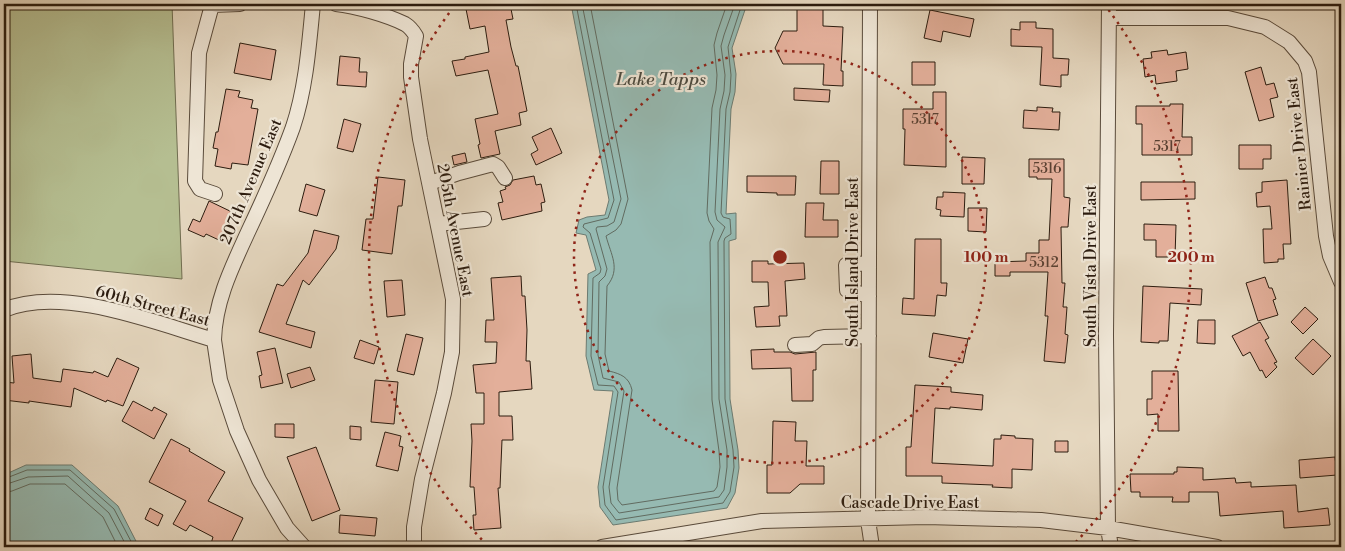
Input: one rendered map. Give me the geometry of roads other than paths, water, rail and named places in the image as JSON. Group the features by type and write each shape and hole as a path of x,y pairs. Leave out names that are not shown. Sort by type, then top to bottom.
{"street":[{"path":"215,194 200,189 194,181 199,52 212,4 240,4"},
{"name":"207th Avenue East","path":"214,340 217,312 224,288 274,175 293,126 304,77 313,4"},
{"name":"205th Avenue East","path":"336,4 367,10 405,24 412,29 416,36 411,64 411,77 420,139 453,299 452,352 444,393 422,479 414,527 414,547"},
{"name":"South Island Drive East","path":"870,4 868,520 872,547"},
{"name":"Rainier Drive East","path":"1109,11 1228,18 1265,27 1283,38 1298,52 1309,72 1326,236 1330,256 1341,282"},
{"name":"South Vista Drive East","path":"1109,11 1106,335 1108,528 1111,547"},
{"path":"430,183 493,164 498,167 505,178"},
{"path":"438,224 484,219"},
{"path":"869,263 846,265 847,290 869,296"},
{"name":"60th Street East","path":"4,310 12,307 49,302 87,304 214,340 220,380 237,431 259,480 287,528 304,547"},
{"path":"795,345 812,344 819,338 824,337 869,336"},
{"name":"Cascade Drive East","path":"602,547 762,521 926,518 1041,520 1108,528 1218,547"}],"water":[{"name":"Lake Tapps","path":"571,4 747,4 732,48 736,74 735,92 731,109 726,214 736,213 736,239 729,241 730,399 739,468 735,493 727,508 613,525 600,507 598,487 613,391 594,390 586,356 588,274 596,270 586,235 576,233 579,220 605,215 609,200"},
{"path":"26,465 72,465 118,506 139,547 4,547 4,475"}]}
